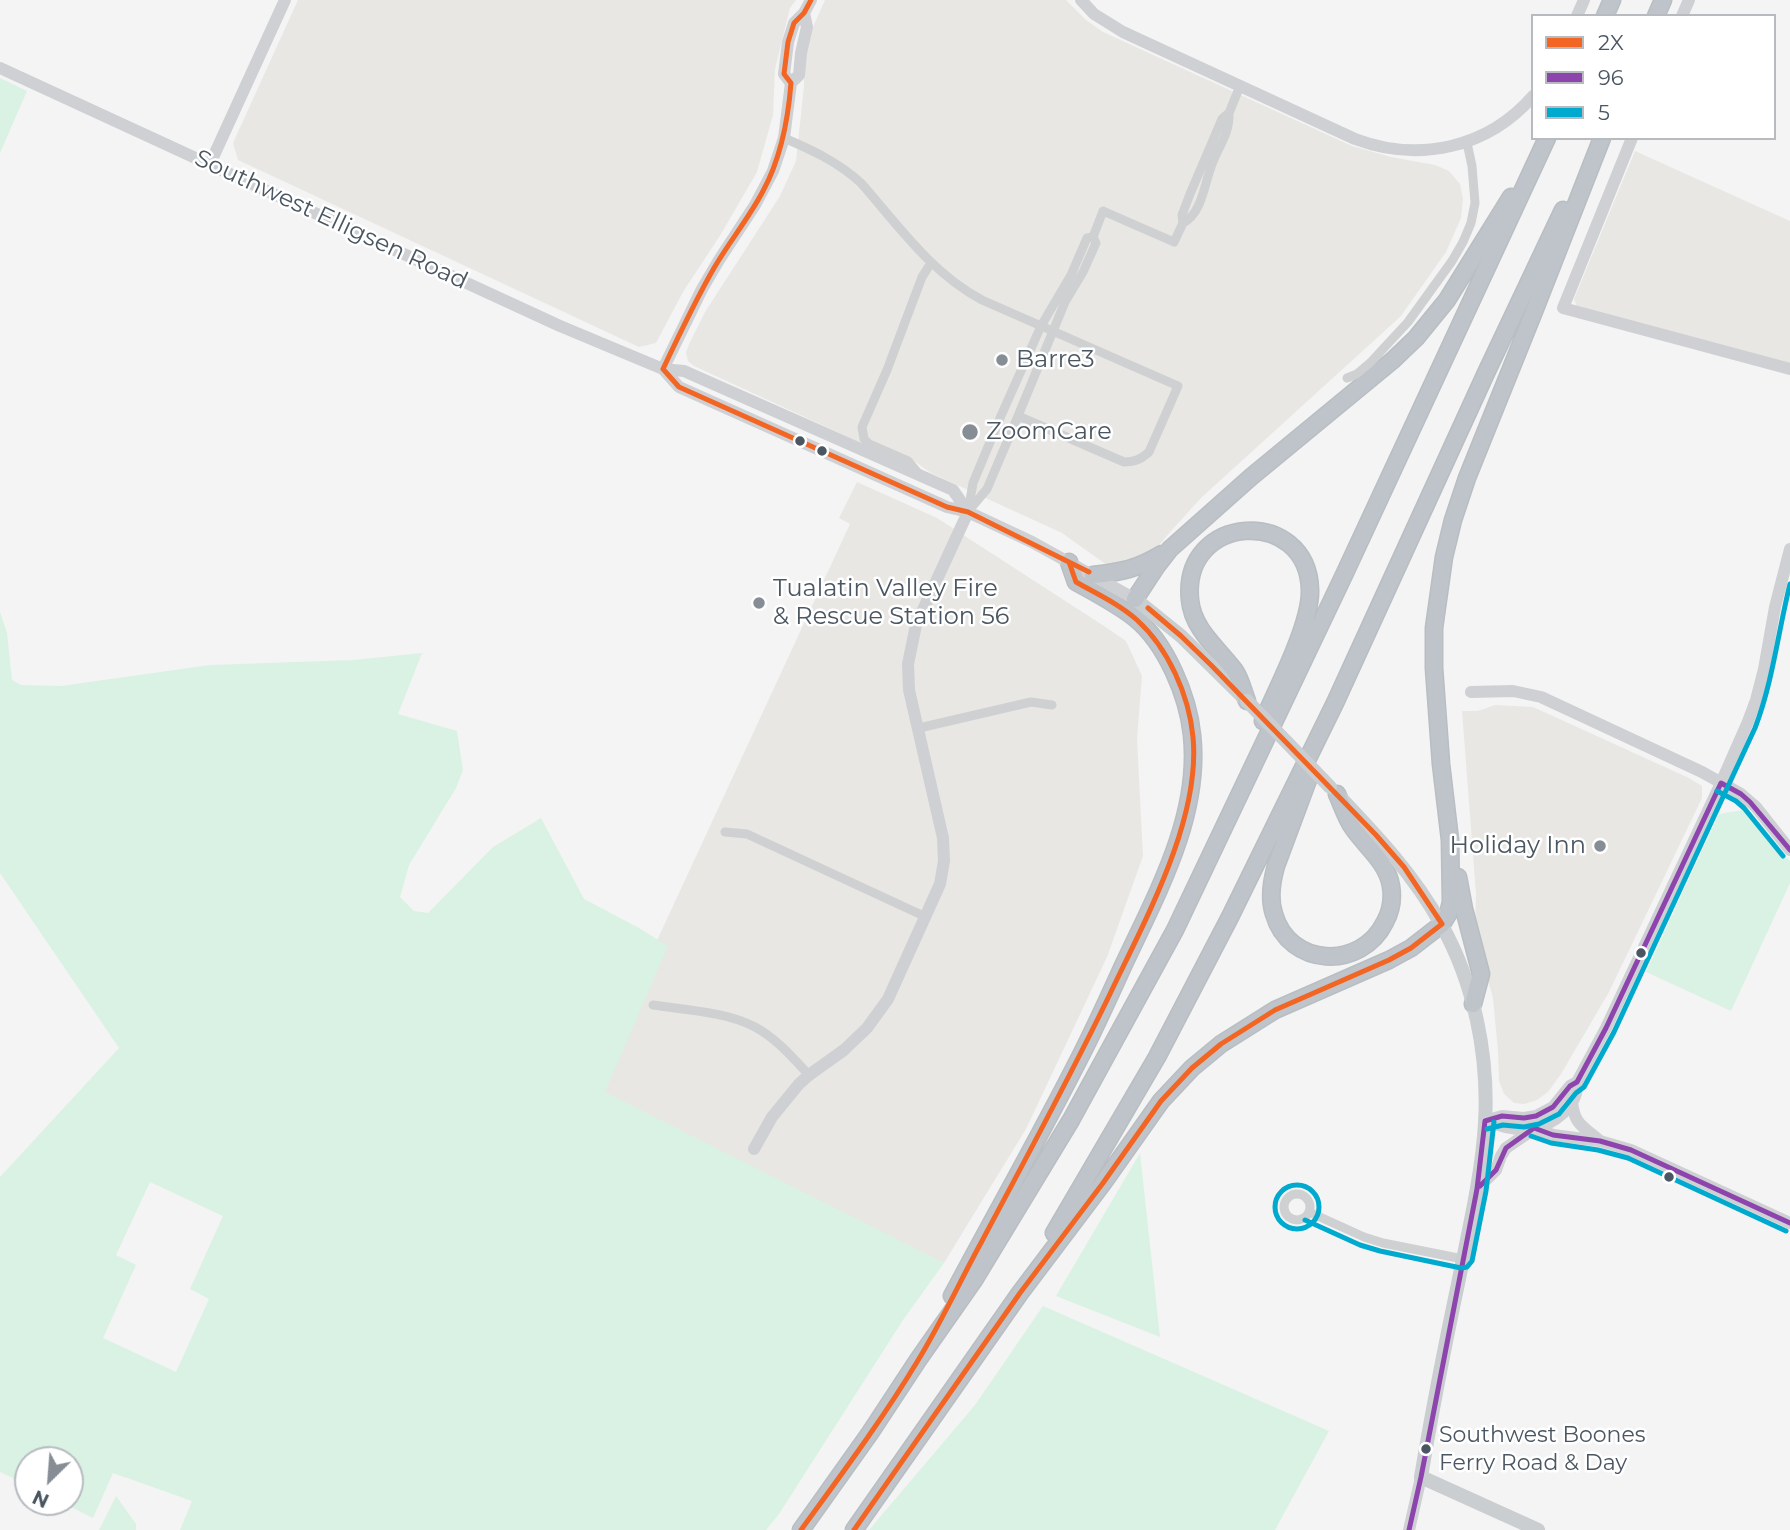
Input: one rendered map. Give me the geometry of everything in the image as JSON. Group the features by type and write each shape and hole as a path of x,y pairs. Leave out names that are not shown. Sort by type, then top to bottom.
{"highway":[{"path":"1020,1293 1157,1057 1230,917 1335,702 1486,373 1598,140"},
{"path":"854,1530 1020,1293 1161,1101 1192,1068 1229,1039 1275,1010 1411,948 1442,924 1448,914 1451,902 1450,840 1439,751 1434,668 1434,628 1444,557 1467,478 1534,314 1598,140"},
{"path":"1135,599 1170,549 1232,493 1416,338 1447,300 1546,141"},
{"path":"801,1530 974,1280 1071,1120 1175,930 1345,575 1546,141"},
{"path":"1226,822 1250,754 1300,635 1309,604 1309,578 1293,549 1270,534 1252,530 1235,531 1213,542 1199,558 1190,579 1189,589 1192,612 1198,624 1234,670 1247,701"},
{"path":"1093,575 1123,572 1146,564 1170,549"},
{"path":"918,1360 1081,1056 1174,853 1189,801 1193,775 1192,734 1182,694 1161,649 1137,620 1076,582 1069,562"},
{"path":"1334,791 1351,827 1387,872 1392,897 1387,918 1371,942 1351,954 1329,957 1308,952 1282,932 1273,914 1272,891 1276,866 1335,702"},
{"path":"1450,840 1481,974 1473,1004"}],"main road":[{"name":"Southwest Elligsen Road","path":"1135,599 1181,636 1247,701 1404,867 1442,924 1462,969 1482,1045 1485,1121 1477,1189 1421,1477"},
{"path":"1421,1477 1538,1530"}],"street":[{"path":"210,164 285,0"},
{"path":"663,369 714,268 762,193 772,171 784,138 791,83 784,74 788,42 794,23 811,0"},
{"path":"1081,0 1094,14 1122,32 1355,139 1382,148 1429,151 1467,143 1506,121 1531,98"},
{"name":"Southwest Elligsen Road","path":"0,68 560,326 663,369 684,371 919,474 953,490 968,512"},
{"path":"754,1149 772,1117 789,1096 809,1075 844,1050 874,1019 893,988 940,884 944,861 943,838 909,690 909,651 916,625 968,512 986,489 1065,302 1096,243 1093,237 1103,211 1174,242 1183,223 1182,215 1192,189 1222,119 1229,113 1240,86"},
{"path":"784,138 819,153 861,183 931,263 963,290 1178,386 1149,452 1136,461 1124,462 1018,416"},
{"path":"1631,140 1563,308 1790,369"},
{"path":"1347,378 1357,374 1370,363 1408,322 1463,242 1475,203 1467,143"},
{"path":"968,512 973,483 1041,326 1071,275 1087,238 1093,237"},
{"path":"919,474 908,461 869,444 864,439 863,427 922,278 931,263"},
{"name":"Southwest Elligsen Road","path":"663,369 679,387 947,507 968,512 1069,562 1135,599"},
{"path":"1485,1121 1502,1116 1545,1118 1561,1115 1572,1101 1577,1082 1606,1028 1721,783 1756,699 1790,549"},
{"path":"1471,692 1513,691 1541,697 1608,727 1741,794 1756,807 1790,850"},
{"path":"919,728 1031,702 1052,705"},
{"path":"725,832 747,834 926,917"},
{"path":"653,1005 728,1017 756,1028 780,1044 809,1075"},
{"path":"1477,1189 1496,1170 1506,1148 1545,1118 1570,1086 1577,1082"},
{"path":"1572,1101 1577,1122 1600,1141"},
{"path":"1485,1121 1518,1129 1534,1128 1553,1135 1600,1141 1645,1156 1790,1223"},
{"path":"1309,1212 1383,1243 1463,1259"},
{"path":"1409,1530 1421,1477"}],"shaded area":[{"path":"298,0 796,0 790,8 775,69 773,115 757,172 683,292 656,343 639,347 238,160 233,143"},
{"path":"825,0 1066,0 1103,32 1352,146 1435,165 1449,171 1460,184 1463,199 1461,218 1446,252 1401,316 1201,498 1155,550 1122,567 1104,563 1062,533 931,473 914,461 870,440 859,442 688,361 686,352 705,312 780,196 796,161 804,86 804,59 809,36"},
{"path":"1635,151 1790,221 1790,364 1577,307 1574,299"},
{"path":"857,482 937,518 1104,626 1126,641 1142,676 1137,739 1143,856 1107,957 1026,1129 944,1263 584,1098 850,524 839,518"},
{"path":"1495,705 1533,707 1702,786 1702,798 1609,992 1548,1092 1537,1100 1524,1104 1514,1103 1504,1094 1499,1081 1493,998 1475,934 1476,894 1462,711 1478,711"}],"green space":[{"path":"0,78 27,91 0,153"},
{"path":"0,612 7,633 12,680 21,685 61,686 210,665 354,660 422,653 398,714 457,731 463,770 456,788 409,865 400,897 414,911 428,913 493,847 541,818 584,899 668,946 605,1092 944,1263 903,1320 779,1514 766,1530 180,1530 192,1501 113,1473 93,1518 84,1514 84,1446 14,1446 14,1478 0,1472 0,1177 119,1048 0,873","holes":["150,1182 223,1216 190,1289 209,1299 176,1372 103,1338 136,1265 116,1255"]},
{"path":"1743,810 1772,845 1790,861 1790,883 1731,1011 1646,972 1719,814"},
{"path":"1140,1153 1160,1337 1056,1296"},
{"path":"1043,1306 1329,1431 1275,1530 869,1530 975,1405"},
{"path":"116,1496 136,1524 136,1530 99,1530"}],"transit line":[{"name":"2X","path":"663,369 707,280 757,201 775,166 790,97 791,83 784,74 788,42 794,23 811,0"},
{"name":"2X","path":"663,369 679,387 947,507 968,512 1089,572"},
{"name":"2X","path":"801,1530 890,1405 934,1332 1094,1027 1153,903 1179,836 1193,769 1191,721 1182,689 1167,658 1148,631 1123,609 1076,582 1069,562"},
{"name":"5","path":"1487,1129 1503,1125 1524,1127 1539,1124 1559,1114 1584,1087 1614,1032 1755,728 1771,674 1790,584"},
{"name":"2X","path":"1148,608 1211,665 1376,835 1404,867 1442,924"},
{"name":"96","path":"1409,1530 1477,1189 1485,1121 1502,1116 1536,1116 1553,1107 1570,1086 1577,1082 1606,1028 1721,783 1750,802 1790,850"},
{"name":"5","path":"1717,791 1744,808 1783,856"},
{"name":"2X","path":"854,1530 1020,1293 1161,1101 1192,1068 1221,1044 1275,1010 1389,960 1411,948 1442,924"},
{"name":"5","path":"1305,1220 1380,1251 1467,1267 1472,1261 1486,1191 1494,1122"},
{"name":"96","path":"1480,1186 1496,1170 1506,1148 1534,1128 1553,1135 1600,1141 1631,1150 1790,1223"},
{"name":"5","path":"1531,1136 1551,1143 1598,1150 1628,1158 1786,1231"},
{"name":"5","path":"1297,1185 1313,1191 1319,1207 1313,1223 1297,1229 1281,1223 1275,1207 1281,1191 1297,1185"}],"place":[{"name":"Barre3","path":"1002,360"},
{"name":"ZoomCare","path":"970,432"},
{"name":"Tualatin Valley Fire & Rescue Station 56","path":"759,603"},
{"name":"Holiday Inn","path":"1600,846"},
{"name":"Southwest Boones Ferry Road & Day","path":"1426,1449"}]}
